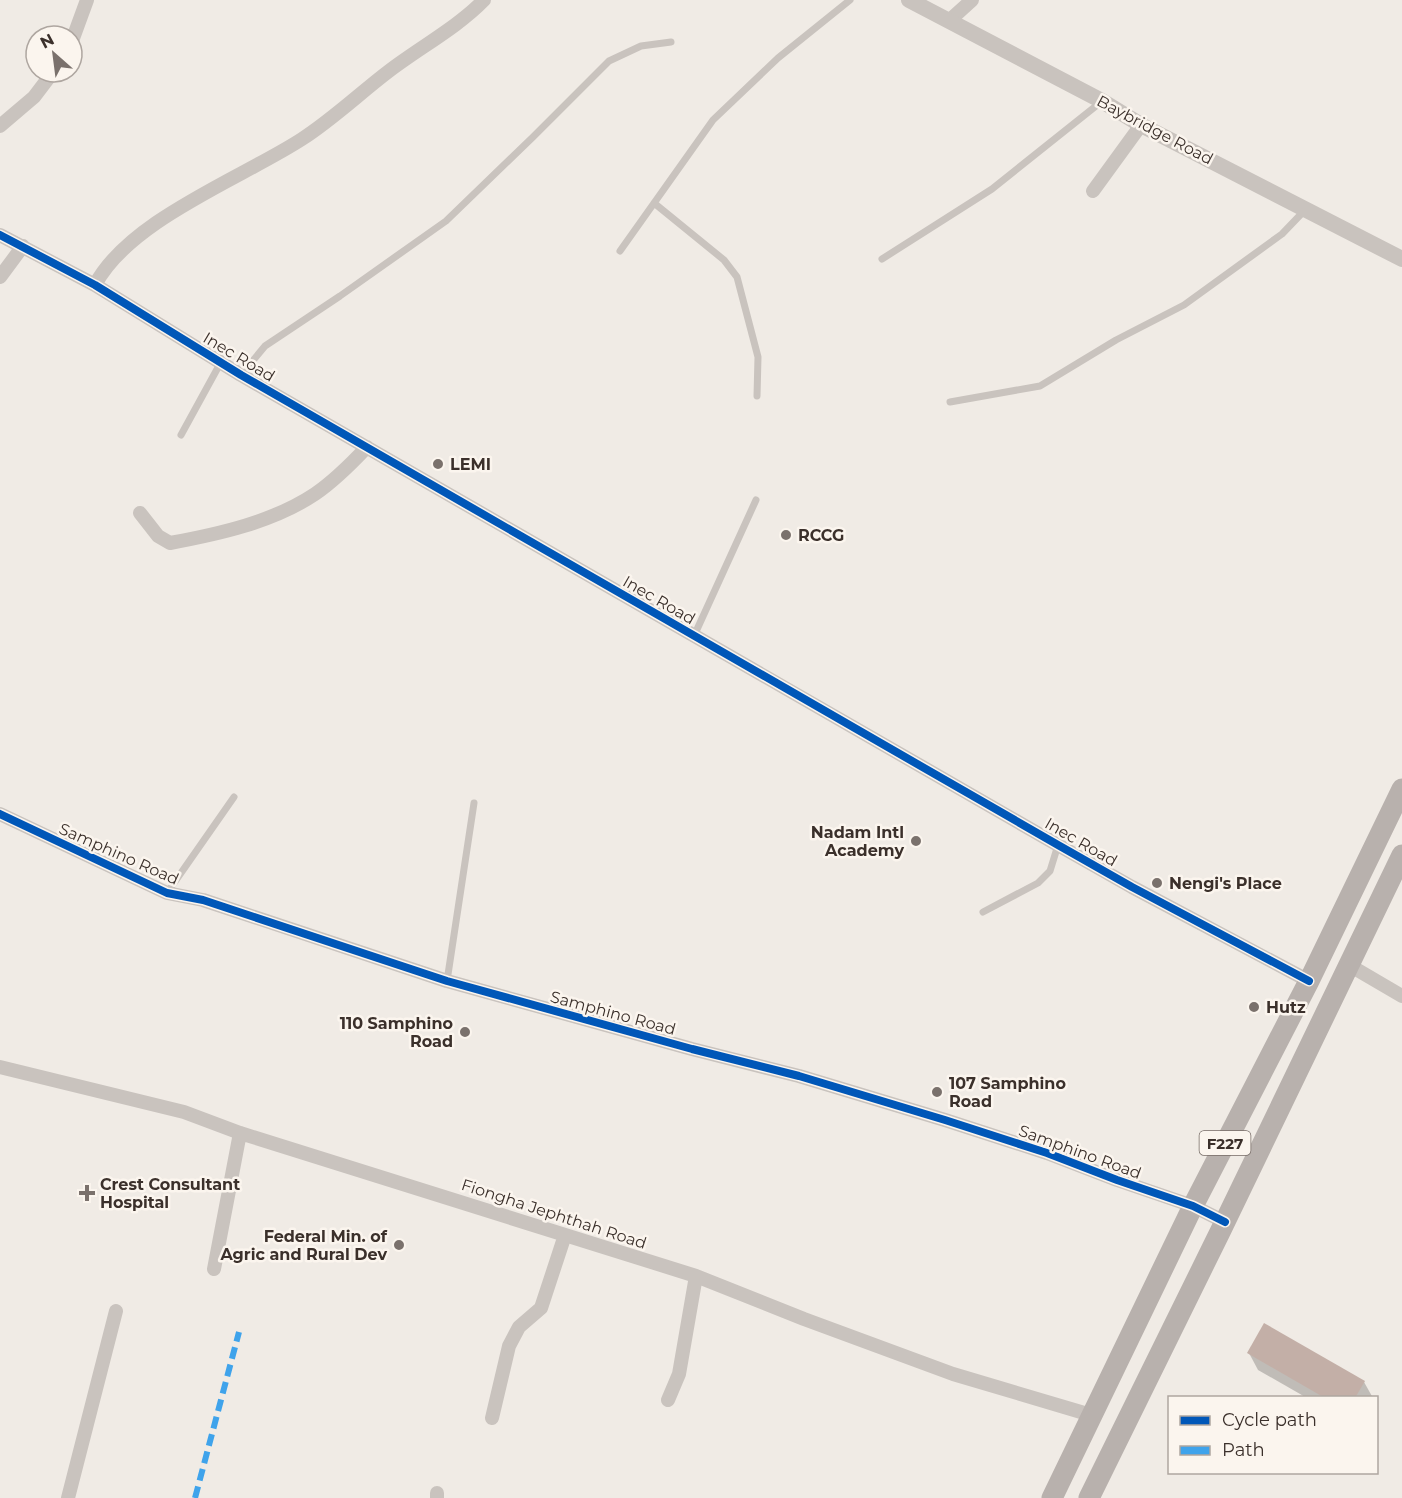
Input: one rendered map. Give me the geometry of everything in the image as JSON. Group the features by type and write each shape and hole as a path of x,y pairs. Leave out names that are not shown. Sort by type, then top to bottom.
{"main road":[{"name":"F227","path":"1052,1498 1193,1206 1310,981 1402,789"},
{"name":"F227","path":"1089,1498 1402,855"}],"street":[{"path":"78,24 87,0"},
{"path":"95,285 102,272 119,253 156,223 303,138 484,0"},
{"name":"Baybridge Road","path":"909,0 1102,101 1141,124 1402,259"},
{"path":"950,20 972,0"},
{"path":"0,126 34,97 44,84"},
{"path":"1093,191 1141,124"},
{"name":"Inec Road","path":"0,235 95,285 241,375 1058,845 1132,887 1310,981"},
{"path":"0,277 23,246"},
{"path":"140,513 158,536 170,543 207,536 273,516 315,494 349,466 367,447"},
{"name":"Samphino Road","path":"0,814 167,893 202,900 447,981 692,1049 799,1076 934,1116 1047,1152 1193,1206 1225,1222"},
{"path":"1349,965 1402,996"},
{"name":"Fiongha Jephthah Road","path":"0,1067 184,1112 240,1133 696,1276 953,1374 1091,1415"},
{"path":"214,1269 240,1133"},
{"path":"492,1418 509,1346 519,1327 541,1308 566,1235"},
{"path":"668,1400 679,1374 696,1276"},
{"path":"68,1498 116,1311"}],"lane":[{"path":"620,251 713,120 778,58 850,0"},
{"path":"241,375 265,346 340,296 446,220 533,138 609,61 641,46 671,42"},
{"path":"882,259 992,189 1102,101"},
{"path":"654,203 724,260 737,277 758,357 757,396"},
{"path":"950,402 1040,386 1116,340 1184,305 1282,234 1306,208"},
{"path":"181,435 221,363"},
{"path":"694,636 756,500"},
{"path":"167,893 234,797"},
{"path":"447,981 474,803"},
{"path":"983,912 1038,883 1050,871 1058,845"}],"building":[{"path":"1264,1323 1365,1381 1356,1396 1322,1396 1247,1353"}],"marked path":[{"path":"195,1498 239,1332"}],"cycle path":[{"path":"0,235 95,285 241,375 1058,845 1309,981"},
{"path":"0,814 167,893 203,900 447,981 692,1049 799,1076 945,1120 1047,1153 1193,1206 1225,1222"}],"place":[{"name":"LEMI","path":"438,464"},
{"name":"RCCG","path":"786,535"},
{"name":"Nadam Intl Academy","path":"916,841"},
{"name":"Nengi's Place","path":"1157,883"},
{"name":"Hutz","path":"1254,1007"},
{"name":"110 Samphino Road","path":"465,1032"},
{"name":"107 Samphino Road","path":"937,1092"},
{"name":"Crest Consultant Hospital","path":"87,1193"},
{"name":"Federal Min. of Agric and Rural Dev","path":"399,1245"}]}
